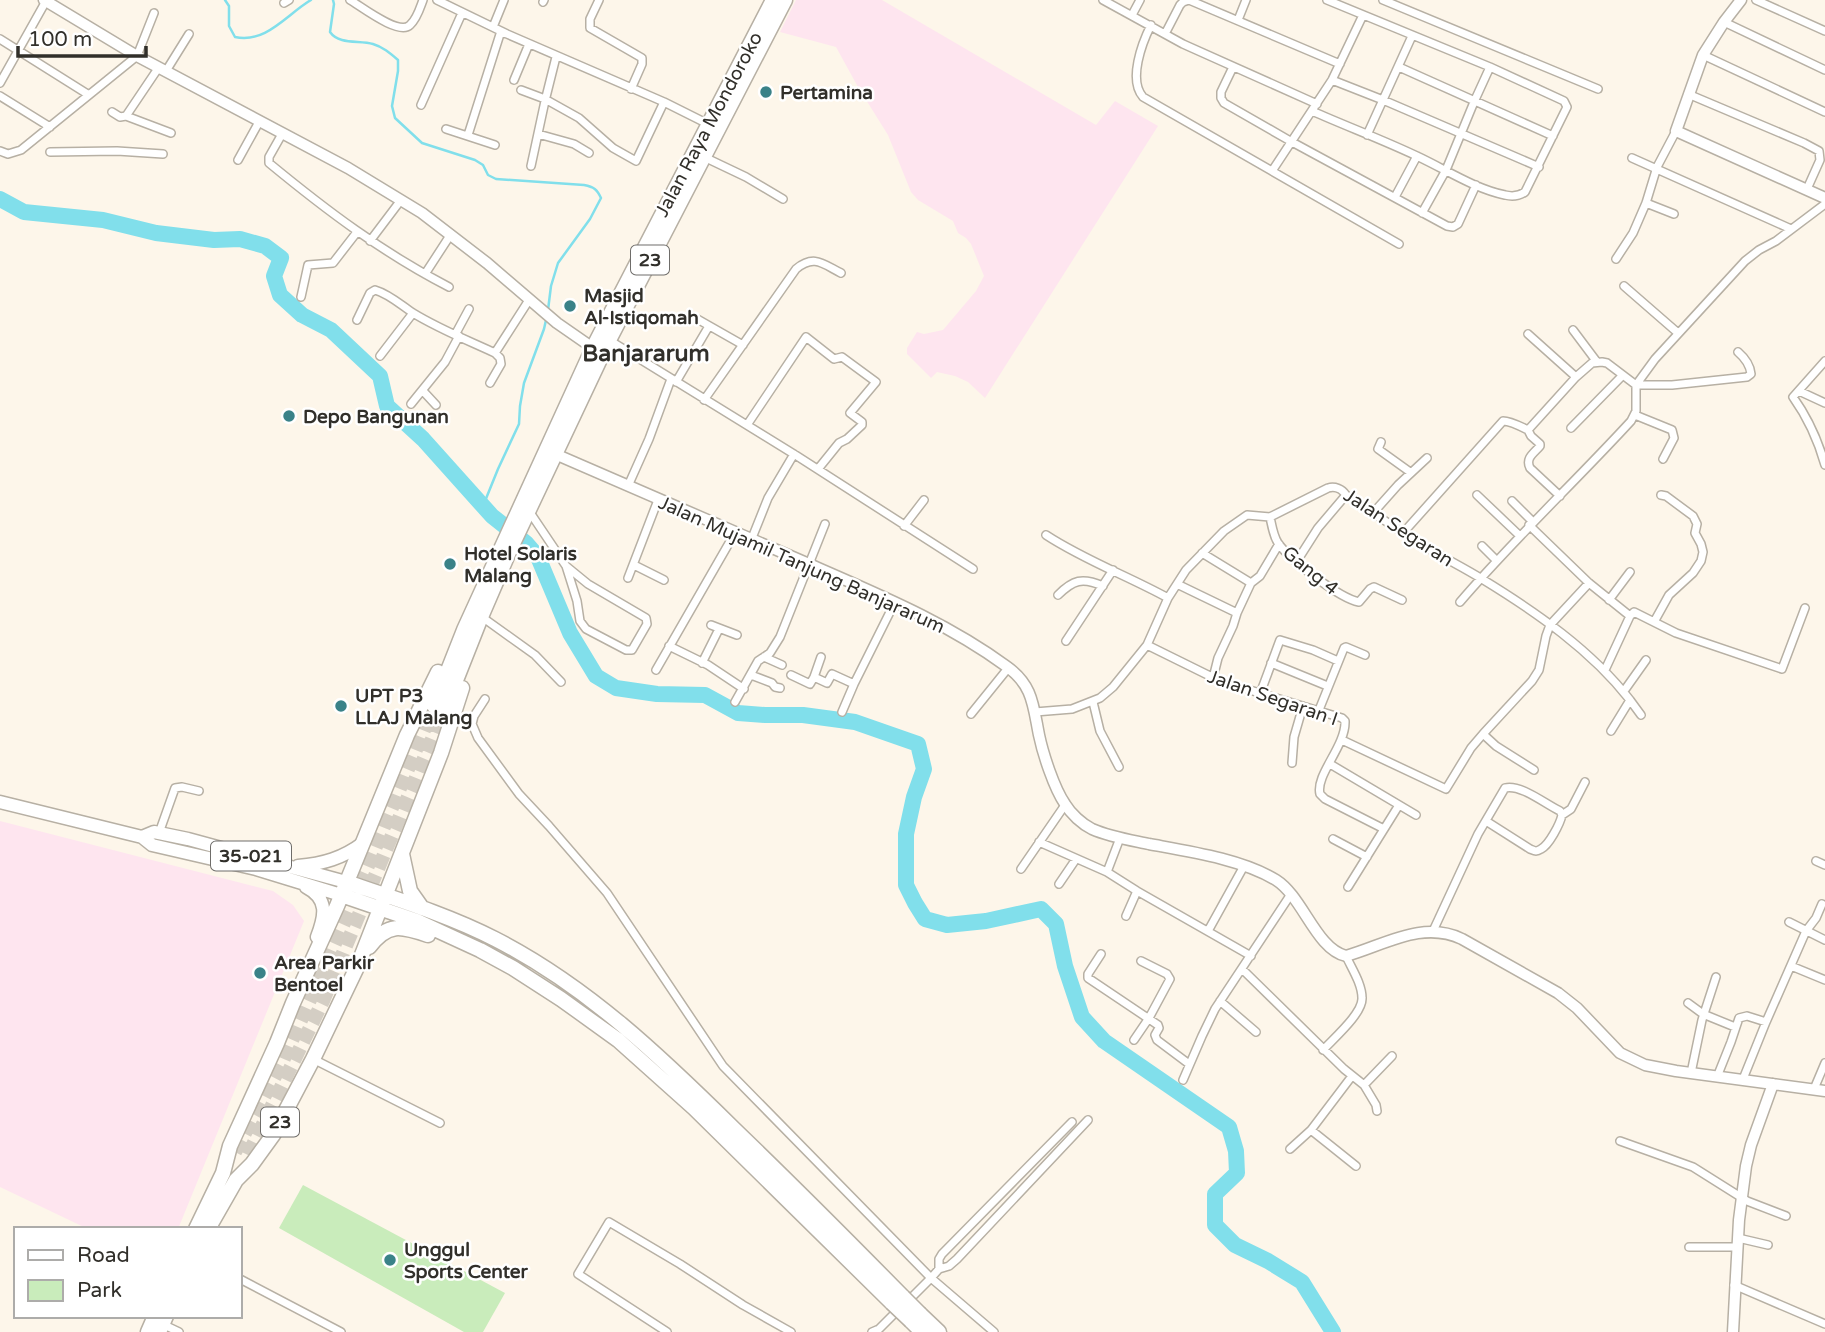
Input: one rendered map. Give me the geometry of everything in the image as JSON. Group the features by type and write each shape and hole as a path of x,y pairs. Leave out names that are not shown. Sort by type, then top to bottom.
{"highway":[{"name":"Jalan Raya Mondoroko","path":"751,55 773,0"},
{"name":"Jalan Raya Mondoroko","path":"439,707 505,550 704,157 725,103 785,0"},
{"name":"Jalan Raya Mondoroko","path":"522,516 593,348 708,124 725,103"},
{"name":"Jalan Raya Mondoroko","path":"358,965 453,717 463,683 460,655 481,617 505,550"},
{"path":"230,1176 230,1146 344,889 407,735 441,669 460,655"},
{"path":"402,853 408,886 422,908"},
{"path":"344,889 383,902 422,908 494,938 564,979 669,1065 842,1234 898,1300"},
{"path":"383,902 513,968 618,1040 648,1065 916,1317 939,1332"},
{"path":"313,1059 358,965 378,936 397,927 456,946 507,971 570,1013 612,1046 648,1065"},
{"name":"23","path":"197,1227 230,1176 251,1164 273,1135 313,1059"},
{"name":"23","path":"209,1227 241,1154"},
{"path":"916,1317 922,1332"}],"main road":[{"name":"35-021","path":"0,802 142,837 152,845 290,872 317,893 322,902 323,914 293,1003"},
{"name":"35-021","path":"142,837 154,832 188,839 344,889"},
{"name":"35-021","path":"290,872 331,861 363,843"}],"street":[{"path":"350,0 387,23 405,29 412,23 424,0"},
{"path":"438,0 556,57 664,102 708,124"},
{"path":"493,27 504,0"},
{"path":"599,0 590,19 590,28 642,58 631,89"},
{"path":"1103,0 1165,34 1317,104"},
{"path":"1132,15 1140,0"},
{"path":"1165,34 1180,5 1189,0 1340,64"},
{"path":"1238,20 1246,0"},
{"path":"1312,111 1417,156 1476,185 1503,195 1519,195 1525,192 1539,167 1567,109 1566,102 1490,67 1327,0"},
{"path":"1383,0 1598,89"},
{"path":"1616,259 1633,233 1646,203 1657,167 1676,131 1703,55 1741,0"},
{"path":"1756,0 1825,31"},
{"path":"0,83 45,1 162,69 348,168 401,200 451,234 557,323 593,348"},
{"path":"0,151 8,153 21,150 137,55 154,13"},
{"path":"421,105 462,13"},
{"path":"1272,171 1332,80 1363,15"},
{"path":"1724,22 1825,70"},
{"path":"1151,25 1140,53 1137,77 1139,93 1399,244"},
{"path":"468,135 501,31"},
{"path":"125,116 190,34"},
{"path":"1367,135 1412,36"},
{"path":"0,39 89,94"},
{"path":"514,80 529,44"},
{"path":"1703,55 1825,112"},
{"path":"531,166 556,57"},
{"path":"1233,67 1221,92 1222,100 1292,142 1447,226 1458,224 1476,185"},
{"path":"1399,67 1553,136"},
{"path":"1422,213 1446,170 1490,67"},
{"path":"1332,80 1539,167"},
{"path":"521,90 545,99 579,118 613,148 636,161 664,102"},
{"path":"1688,94 1819,151 1820,160 1807,189"},
{"path":"0,96 50,127"},
{"path":"112,112 171,133"},
{"path":"238,160 260,121"},
{"path":"446,129 495,145"},
{"path":"1460,602 1496,560 1613,441 1635,415 1636,385 1678,333 1752,254 1771,244 1825,201 1807,189 1676,131"},
{"path":"282,134 268,159 269,163 370,241 449,287"},
{"path":"538,134 574,144 589,153"},
{"path":"50,152 117,151 163,154"},
{"path":"1395,197 1417,156"},
{"path":"704,157 783,199"},
{"path":"1632,158 1791,229"},
{"path":"370,241 401,200"},
{"path":"1646,203 1674,214"},
{"path":"301,297 308,265 333,263 357,232"},
{"path":"425,274 451,234"},
{"path":"704,400 801,265 813,260 841,273"},
{"path":"1624,286 1678,333"},
{"path":"357,320 370,293 375,290 381,292 413,313 495,353 501,364 490,383"},
{"path":"495,353 529,300"},
{"path":"411,404 445,362 469,309"},
{"path":"380,356 413,313"},
{"path":"692,316 743,345"},
{"path":"628,486 673,381 709,326"},
{"path":"1573,330 1597,362"},
{"path":"1528,334 1576,377"},
{"path":"747,425 807,335 834,359 842,357 876,382 849,413 862,422 862,425 839,443 818,469"},
{"path":"609,340 818,469 973,569"},
{"path":"1528,430 1592,363 1607,363 1636,385 1672,385 1745,378 1750,375 1750,368 1746,359 1738,352"},
{"path":"1824,364 1793,397 1822,444 1825,465"},
{"path":"1571,428 1622,376"},
{"path":"423,391 436,405"},
{"path":"1799,391 1825,403"},
{"path":"1635,415 1672,430 1674,438 1663,459"},
{"path":"1402,533 1500,423 1507,421 1528,430 1540,445 1528,459 1529,466 1560,496"},
{"path":"1381,442 1378,449 1410,472"},
{"name":"Jalan Mujamil Tanjung Banjararum","path":"555,454 895,602 964,638 1009,667 1025,684 1035,712 1046,763 1065,804 1082,823 1093,830 1120,838 1244,866 1273,878 1282,884 1326,944 1338,954 1352,955"},
{"path":"752,538 768,498 794,454"},
{"path":"1373,513 1410,472 1427,458"},
{"name":"Jalan Segaran","path":"1035,712 1072,709 1093,702 1113,687 1147,645 1177,584 1223,531 1244,516 1251,514 1270,517 1331,487 1341,489 1402,533 1480,578 1550,625 1605,670 1641,715"},
{"path":"1297,561 1318,528 1346,495"},
{"path":"1477,495 1520,536"},
{"path":"1654,622 1669,595 1693,573 1703,552 1696,535 1697,524 1693,516 1661,495"},
{"path":"628,578 659,500"},
{"path":"904,526 924,500"},
{"path":"1512,501 1590,583 1630,616"},
{"path":"522,516 566,566 588,584 646,618 647,624 631,651 586,629 580,621 566,566"},
{"name":"Gang 4","path":"1270,517 1279,544 1328,586 1352,601 1359,602 1374,587 1402,600"},
{"path":"735,702 758,661 770,653 780,637 825,524"},
{"path":"656,670 736,531"},
{"path":"1046,535 1074,552 1168,598"},
{"path":"1213,678 1218,658 1251,583 1260,576 1279,544"},
{"path":"1482,546 1496,560"},
{"path":"1202,553 1251,583"},
{"path":"634,565 664,580"},
{"path":"1066,641 1113,570"},
{"path":"1609,600 1630,572"},
{"path":"1058,596 1077,581 1093,581 1103,586"},
{"path":"1384,829 1320,794 1319,783 1342,740 1446,789 1471,748 1539,670 1550,625 1590,583"},
{"path":"577,601 588,584"},
{"path":"1177,584 1237,614"},
{"path":"842,712 895,602"},
{"path":"1605,670 1634,612 1676,633 1782,669 1805,608"},
{"path":"481,617 535,655 561,682"},
{"path":"702,663 715,627 737,635"},
{"path":"1260,694 1282,640 1338,662"},
{"name":"Jalan Segaran I","path":"1147,645 1213,678 1344,719 1342,740"},
{"path":"669,646 744,688"},
{"path":"1319,710 1345,647 1365,655"},
{"path":"764,657 782,665"},
{"path":"791,675 810,684 821,657"},
{"path":"1624,691 1646,660"},
{"path":"1271,663 1325,685"},
{"path":"971,714 1009,667"},
{"path":"751,675 780,688"},
{"path":"814,677 827,683 831,675 835,675 854,684"},
{"path":"485,699 472,724 478,738 519,794 607,892 723,1066 931,1278 994,1332"},
{"path":"1611,731 1630,700"},
{"path":"1093,702 1101,731 1119,767"},
{"path":"1292,763 1294,737 1303,706"},
{"path":"1483,734 1534,771"},
{"path":"1330,764 1416,815"},
{"path":"1482,828 1536,851 1545,847 1562,815 1572,809 1585,782"},
{"path":"1433,931 1503,790 1511,787 1521,790 1560,811 1562,815"},
{"path":"159,833 175,788 199,791"},
{"path":"1021,869 1065,804"},
{"path":"1348,887 1399,805"},
{"path":"1107,872 1120,838"},
{"path":"1333,839 1367,857"},
{"path":"1039,842 1107,872 1251,956"},
{"path":"1059,884 1076,859"},
{"path":"1816,861 1825,865"},
{"path":"1208,931 1244,866"},
{"path":"1126,916 1137,891"},
{"path":"1184,1080 1202,1035 1220,1001 1290,894"},
{"path":"1743,1079 1806,931 1822,904"},
{"path":"1789,922 1825,940"},
{"path":"1323,1050 1362,1006 1362,992 1352,955 1413,933 1433,931 1451,934 1559,993 1627,1057 1659,1069 1820,1090 1825,1063"},
{"path":"1101,954 1088,974 1090,981 1158,1025 1157,1040 1189,1064"},
{"path":"1134,1040 1170,979 1167,974 1141,961"},
{"path":"1791,966 1825,980"},
{"path":"1242,970 1323,1050 1364,1085 1377,1111"},
{"path":"1691,1073 1703,1014 1716,977"},
{"path":"1220,1001 1256,1032"},
{"path":"1688,1003 1703,1014 1735,1027"},
{"path":"1717,1077 1739,1018 1744,1016 1766,1022"},
{"path":"1364,1085 1392,1056"},
{"path":"313,1059 440,1123"},
{"path":"1290,1149 1311,1130 1352,1076"},
{"path":"1733,1332 1734,1285 1746,1166 1773,1084"},
{"path":"876,1331 939,1269 950,1266 1088,1121"},
{"path":"939,1269 942,1254 1072,1122"},
{"path":"1311,1130 1356,1166"},
{"path":"1620,1141 1693,1167 1747,1201 1786,1216"},
{"path":"1008,1188 1017,1198"},
{"path":"667,1332 578,1274 609,1222 680,1264 743,1306 791,1332"},
{"path":"1689,1247 1738,1242 1768,1245"},
{"path":"242,1280 341,1332"},
{"path":"1734,1285 1825,1324"},
{"path":"157,1323 178,1332"}],"shaded area":[{"path":"796,0 882,0 1096,125 1115,101 1158,126 985,398 968,382 955,376 937,372 931,378 907,354 907,348 917,332 924,334 943,330 976,291 984,276 971,244 958,233 953,221 918,200 911,192 888,135 836,47 780,32"},
{"path":"0,821 273,891 293,905 304,921 179,1227 84,1227 0,1187"}],"green space":[{"name":"Unggul Sports Center","path":"303,1185 505,1293 483,1332 464,1332 279,1228"}],"waterway":[{"path":"225,0 229,6 229,26 235,37 246,38 266,32 311,0"},
{"path":"333,0 330,32 334,36 377,45 398,60 392,106 395,118 422,143 475,160 483,165 488,175 496,179 584,185 598,192 601,198 590,219 558,263 548,310"},
{"path":"0,199 24,212 103,220 156,233 214,240 240,239 265,246 281,258 274,276 280,295 302,315 331,330 380,376 387,406 423,439 492,516 526,543 538,557 570,633 596,676 616,688 657,694 705,695 738,713 803,715 855,722 918,744 924,769 914,797 906,834 906,885 925,919 947,925 986,921 1041,909 1056,924 1065,966 1082,1017 1104,1041 1229,1127 1236,1151 1237,1173 1215,1194 1215,1225 1235,1245 1302,1282 1333,1332"},
{"path":"483,506 519,424 524,383 546,320"}],"tunnel":[{"path":"235,1152 282,1063 348,914 434,706"},
{"path":"248,1155 323,1001 445,708"}],"place":[{"name":"Pertamina","path":"766,92"},
{"name":"Masjid Al-Istiqomah","path":"570,306"},
{"name":"Depo Bangunan","path":"289,416"},
{"name":"Hotel Solaris Malang","path":"450,564"},
{"name":"UPT P3 LLAJ Malang","path":"341,706"},
{"name":"Area Parkir Bentoel","path":"260,973"},
{"name":"Unggul Sports Center","path":"390,1260"}],"district":[{"name":"Banjararum","path":"646,353"}]}
